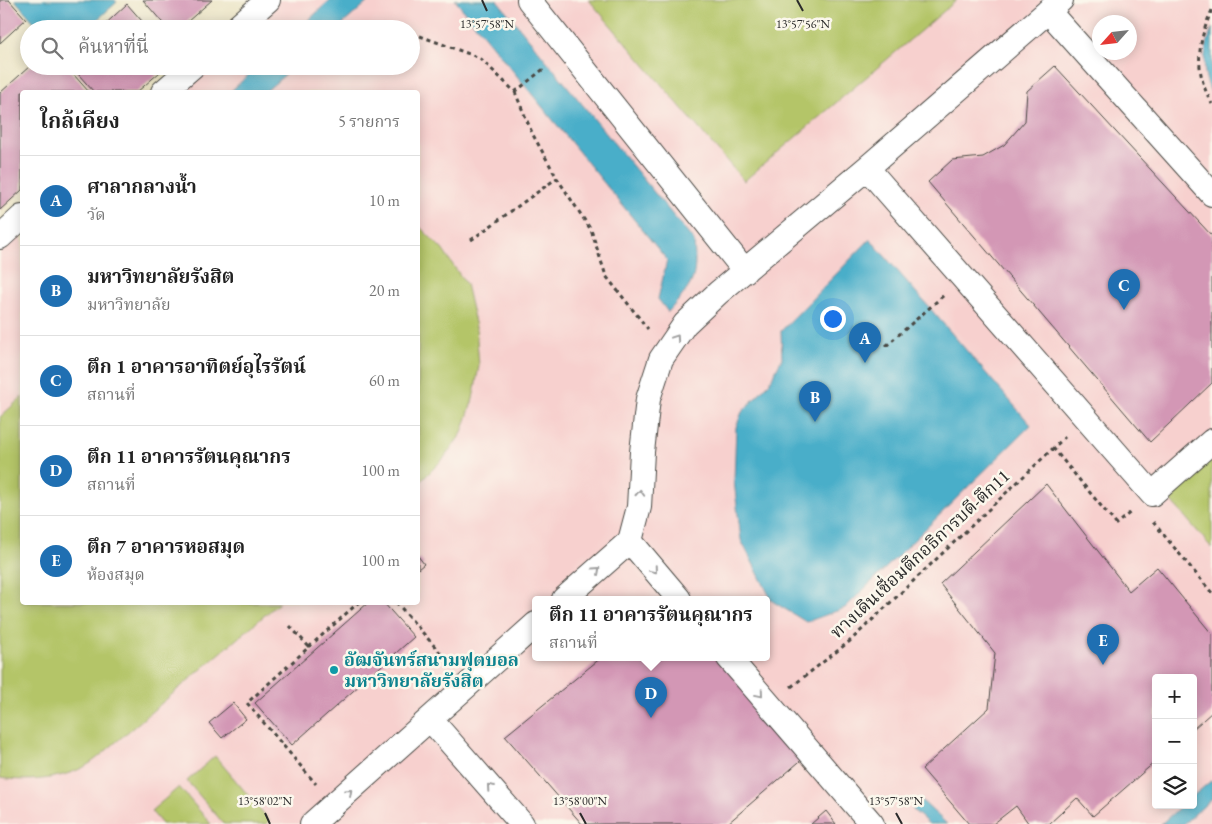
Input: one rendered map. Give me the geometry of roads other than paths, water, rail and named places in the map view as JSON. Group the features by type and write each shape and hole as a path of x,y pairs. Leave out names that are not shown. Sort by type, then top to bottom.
{"street":[{"path":"245,20 268,0"},
{"path":"529,0 746,271"},
{"path":"567,596 630,541 639,507 642,452 648,399 661,359 685,324 718,293 1055,6 1212,194"},
{"path":"165,90 183,75"},
{"path":"867,168 1152,494 1212,441"},
{"path":"0,237 20,219"},
{"path":"630,541 676,596"},
{"path":"312,824 532,628"},
{"path":"731,661 872,824"},
{"path":"430,719 522,824"}],"water":[{"path":"15,0 115,0 117,2 97,20 32,20"},
{"path":"330,0 370,0 347,20 309,20"},
{"path":"455,0 497,0 694,241 695,265 692,281 668,312 658,299 667,260"},
{"path":"1212,28 1212,94 1206,77 1205,53"},
{"path":"248,75 285,75 267,90 232,90"},
{"path":"870,239 1031,425 845,608 806,622 772,601 741,540 734,481 736,427 742,412 770,382 782,358 781,331"},
{"path":"1212,780 1212,799 1183,824 1161,824 1178,809 1197,809 1197,793"},
{"path":"920,799 947,824 929,824 913,810 912,800"}],"place":[{"name":"ตึก 1 อาคารอาทิตย์อุไรรัตน์","path":"1124,310"},
{"name":"ศาลากลางน้ำ","path":"865,363"},
{"name":"มหาวิทยาลัยรังสิต","path":"815,422"},
{"name":"ตึก 7 อาคารหอสมุด","path":"1103,665"},
{"name":"อัฒจันทร์สนามฟุตบอล มหาวิทยาลัยรังสิต","path":"334,670"},
{"name":"ตึก 11 อาคารรัตนคุณากร","path":"651,718"}]}
